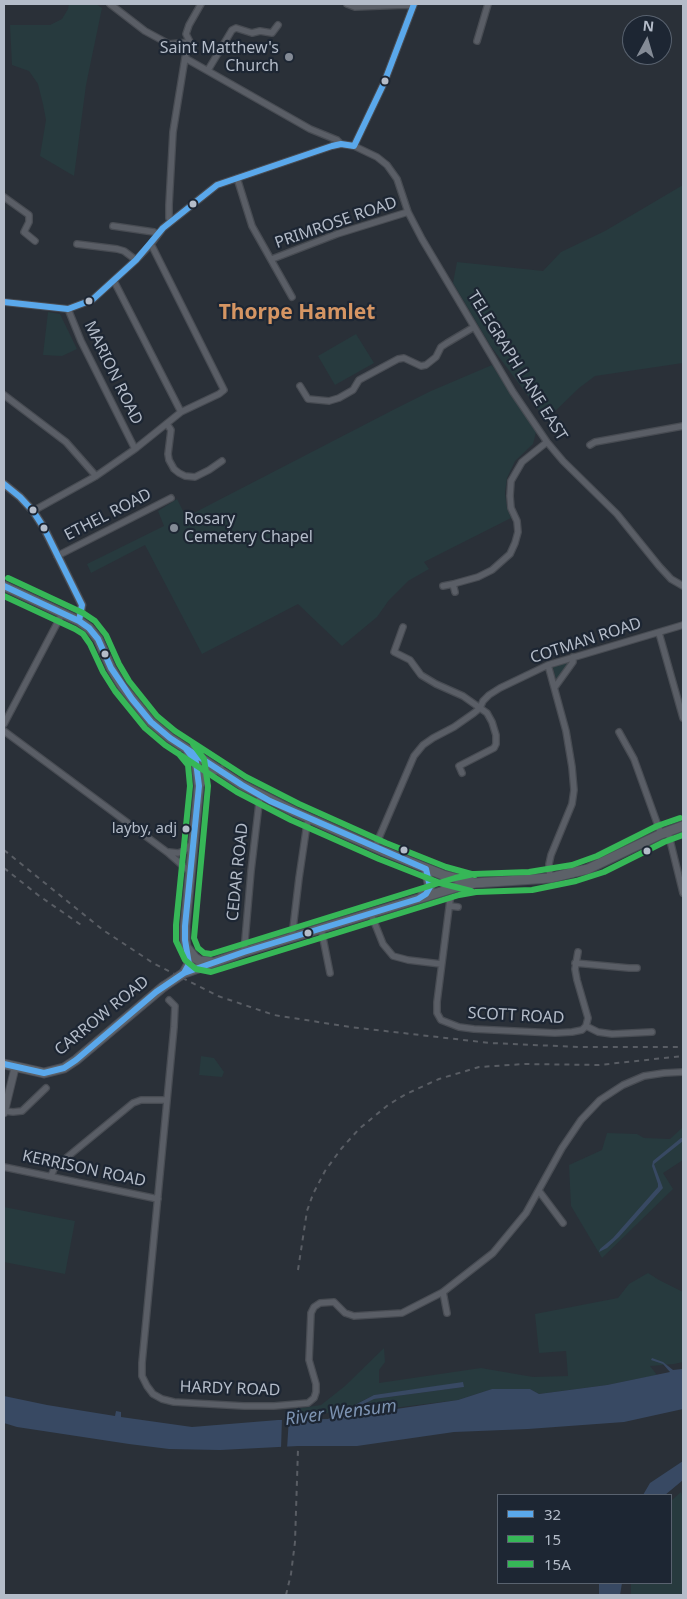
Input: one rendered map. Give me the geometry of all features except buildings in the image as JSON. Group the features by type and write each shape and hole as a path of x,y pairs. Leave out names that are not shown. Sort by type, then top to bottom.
{"main road":[{"path":"4,586 79,621 94,634 102,646 111,668 144,715 158,729 242,785 310,819 426,869 475,883"},
{"path":"186,749 196,762 199,786 185,926 185,940 192,966 212,962 457,887 475,883 513,882 550,878 588,869 683,826"},
{"path":"199,786 206,770 220,770"},
{"path":"426,869 457,887"},
{"path":"418,899 426,894 430,887 426,869"},
{"path":"187,948 200,961 212,962"},
{"name":"CARROW ROAD","path":"4,1064 15,1068 44,1072 64,1068 163,987 192,966"}],"street":[{"path":"110,4 145,31 169,44 190,42"},
{"path":"171,221 169,218 169,205 173,132 185,58 190,42 186,34 201,4"},
{"path":"348,4 356,7 414,5 384,83 354,146"},
{"path":"477,41 488,4"},
{"path":"208,70 232,30 236,28 252,33 260,31 272,33 278,24"},
{"path":"4,302 68,309 92,300 136,260 171,221 217,185 341,144 337,140 302,124 185,58"},
{"name":"TELEGRAPH LANE EAST","path":"341,144 354,146 377,157 387,165 397,179 408,212 474,327 486,344 513,392 547,442 563,461 617,514 638,538 658,566 683,586"},
{"name":"PRIMROSE ROAD","path":"237,178 252,226 292,297"},
{"path":"4,197 29,215 29,222 24,232 35,241"},
{"name":"PRIMROSE ROAD","path":"272,259 338,234 408,212"},
{"path":"113,226 158,234"},
{"path":"77,244 109,246 124,251 136,260"},
{"path":"33,511 96,476 135,449 181,412 220,394 224,390 151,244"},
{"path":"114,281 181,412"},
{"name":"MARION ROAD","path":"68,309 81,341 135,449"},
{"path":"300,386 308,399 329,401 339,398 353,390 359,380 398,359 404,358 421,366 426,365 447,343 474,327"},
{"path":"4,395 66,442 96,476"},
{"path":"167,424 171,430 169,460 174,469 179,473 184,476 195,477 209,470 222,460"},
{"path":"590,444 683,426"},
{"path":"443,586 478,577 492,570 510,554 518,532 510,496 511,481 522,462 547,442"},
{"path":"4,484 33,511 44,528 82,604 79,621"},
{"name":"ETHEL ROAD","path":"57,556 171,498"},
{"path":"453,584 455,592"},
{"path":"4,724 62,614"},
{"name":"COTMAN ROAD","path":"375,847 406,770 414,756 423,745 454,727 480,708 483,701 500,688 548,665 683,625"},
{"path":"403,628 394,652 410,660 421,675 463,696 487,713 496,730 496,744 494,748 456,768 462,773"},
{"path":"658,633 683,718"},
{"path":"555,687 574,662 573,657"},
{"path":"548,665 555,687 571,758 574,790 572,804 549,864 550,878"},
{"path":"4,731 167,852 191,873"},
{"path":"619,732 634,759 664,833 683,893"},
{"name":"CEDAR ROAD","path":"244,952 250,874 260,795"},
{"path":"292,937 307,824 310,819"},
{"path":"167,852 178,853 184,851 193,843"},
{"name":"SCOTT ROAD","path":"458,907 450,903 441,964 437,1013 439,1019 459,1027 474,1029 555,1033 582,1030 586,1026"},
{"path":"371,914 383,944 393,956 441,964"},
{"path":"321,928 330,972"},
{"path":"578,952 576,964 577,980 588,1018 586,1026 598,1032 612,1034 643,1030 652,1032"},
{"path":"576,964 637,968"},
{"name":"HARDY ROAD","path":"169,1000 178,1004 142,1363 142,1376 147,1386 153,1394 162,1399 210,1405 244,1406 308,1403 314,1398 316,1392 316,1384 309,1360 311,1314 314,1306 320,1303 334,1302 345,1313 354,1316 402,1313 443,1292 493,1253 526,1213 562,1148 581,1120 600,1100 623,1085 644,1076 683,1072"},
{"path":"15,1068 4,1112 22,1111 46,1088"},
{"path":"51,1176 60,1163 132,1103 142,1100 167,1100"},
{"name":"KERRISON ROAD","path":"4,1167 158,1199"},
{"path":"539,1191 563,1223"},
{"path":"443,1292 447,1313"}],"green space":[{"path":"69,4 96,4 102,8 86,85 74,176 40,156 46,120 43,104 38,84 29,71 12,65 10,25 50,25 62,19"},
{"path":"683,185 683,363 595,376 579,388 546,420 490,345 453,283 457,262 543,271 561,252 605,231"},
{"path":"48,312 60,314 77,349 62,356 43,355"},
{"path":"356,334 374,363 335,385 318,356"},
{"path":"492,365 536,432 533,444 515,461 507,478 505,493 507,508 511,518 424,562 429,569 408,581 389,600 377,617 342,646 298,604 202,654 145,545 91,573 87,564 164,526 158,511 177,499 186,517 431,391"},
{"path":"567,662 569,664 556,680 553,667"},
{"path":"201,1056 214,1058 224,1072 222,1077 199,1075"},
{"path":"683,1127 683,1160 663,1173 673,1189 602,1258 571,1206 569,1165 602,1150 607,1133 637,1134 644,1138 670,1139"},
{"path":"4,1207 75,1221 65,1274 4,1262"},
{"path":"648,1273 683,1292 683,1362 650,1366 657,1375 607,1385 539,1394 530,1389 492,1389 458,1400 344,1414 374,1399 463,1387 463,1383 374,1395 340,1412 292,1415 295,1409 321,1405 345,1386 384,1348 385,1362 379,1370 379,1383 481,1368 533,1377 568,1376 566,1351 539,1353 535,1314 618,1298 629,1284"},
{"path":"681,1492 683,1499 683,1595 631,1595 631,1584 672,1584 672,1500"}],"water":[{"path":"683,1138 683,1141 654,1164 663,1188 619,1237 607,1248 599,1252 658,1187 652,1166 653,1161"},
{"name":"River Wensum","path":"652,1358 663,1362 673,1370 682,1369 683,1367 683,1409 624,1422 454,1432 357,1446 298,1446 220,1450 169,1449 129,1444 17,1427 4,1423 4,1396 115,1416 116,1411 121,1412 121,1417 192,1427 278,1420 328,1419 374,1395 463,1382 464,1387 374,1399 341,1417 458,1400 492,1389 530,1389 539,1394 607,1385 670,1372 663,1364 651,1360"},
{"path":"683,1461 683,1480 666,1494 644,1494 650,1483"},
{"path":"599,1584 622,1584 620,1595 599,1595"}],"pier":[{"path":"289,1417 287,1449 281,1449 282,1418"}],"railway":[{"path":"4,850 103,930 153,963 218,996 274,1015 350,1027 490,1043 579,1047 683,1047"},
{"path":"4,868 38,895 84,927"},
{"path":"298,1270 307,1211 313,1194 325,1171 359,1129 388,1105 406,1094 439,1079 479,1067 525,1064 599,1065 683,1056"},
{"path":"286,1595 295,1542 298,1449"}],"transit line":[{"name":"32","path":"4,302 68,309 92,300 136,260 163,228 217,185 332,146 341,144 354,146 384,83 414,4"},
{"name":"32","path":"4,484 33,511 44,528 82,605 79,621"},
{"name":"15A","path":"8,578 83,613 95,621 106,635 129,681 157,716 175,731 246,777 299,804 386,843 446,867 475,875"},
{"name":"32","path":"4,586 79,621 89,628 98,639 111,668 132,699 151,722 170,738 270,801 426,869 430,887 426,894 418,899 244,952 184,973 156,992 64,1068 44,1073 4,1064"},
{"name":"15","path":"4,596 83,634 115,691 145,728 165,745 237,792 291,820 379,859 440,883 471,891"},
{"name":"15A","path":"193,744 204,759 208,786 194,938 198,948 204,953 211,954 455,878 474,874 529,872 572,865 597,856 657,826 680,818"},
{"name":"32","path":"184,973 189,964 185,926 199,786 196,762 186,749"},
{"name":"15","path":"179,754 188,765 190,786 176,941 185,960 196,969 211,972 459,895 476,892 532,890 576,881 604,872 664,842 683,835"}],"place":[{"name":"Saint Matthew's Church","path":"289,57"},
{"name":"Rosary Cemetery Chapel","path":"174,528"},
{"name":"layby, adj","path":"186,829"}],"district":[{"name":"Thorpe Hamlet","path":"297,313"}]}
